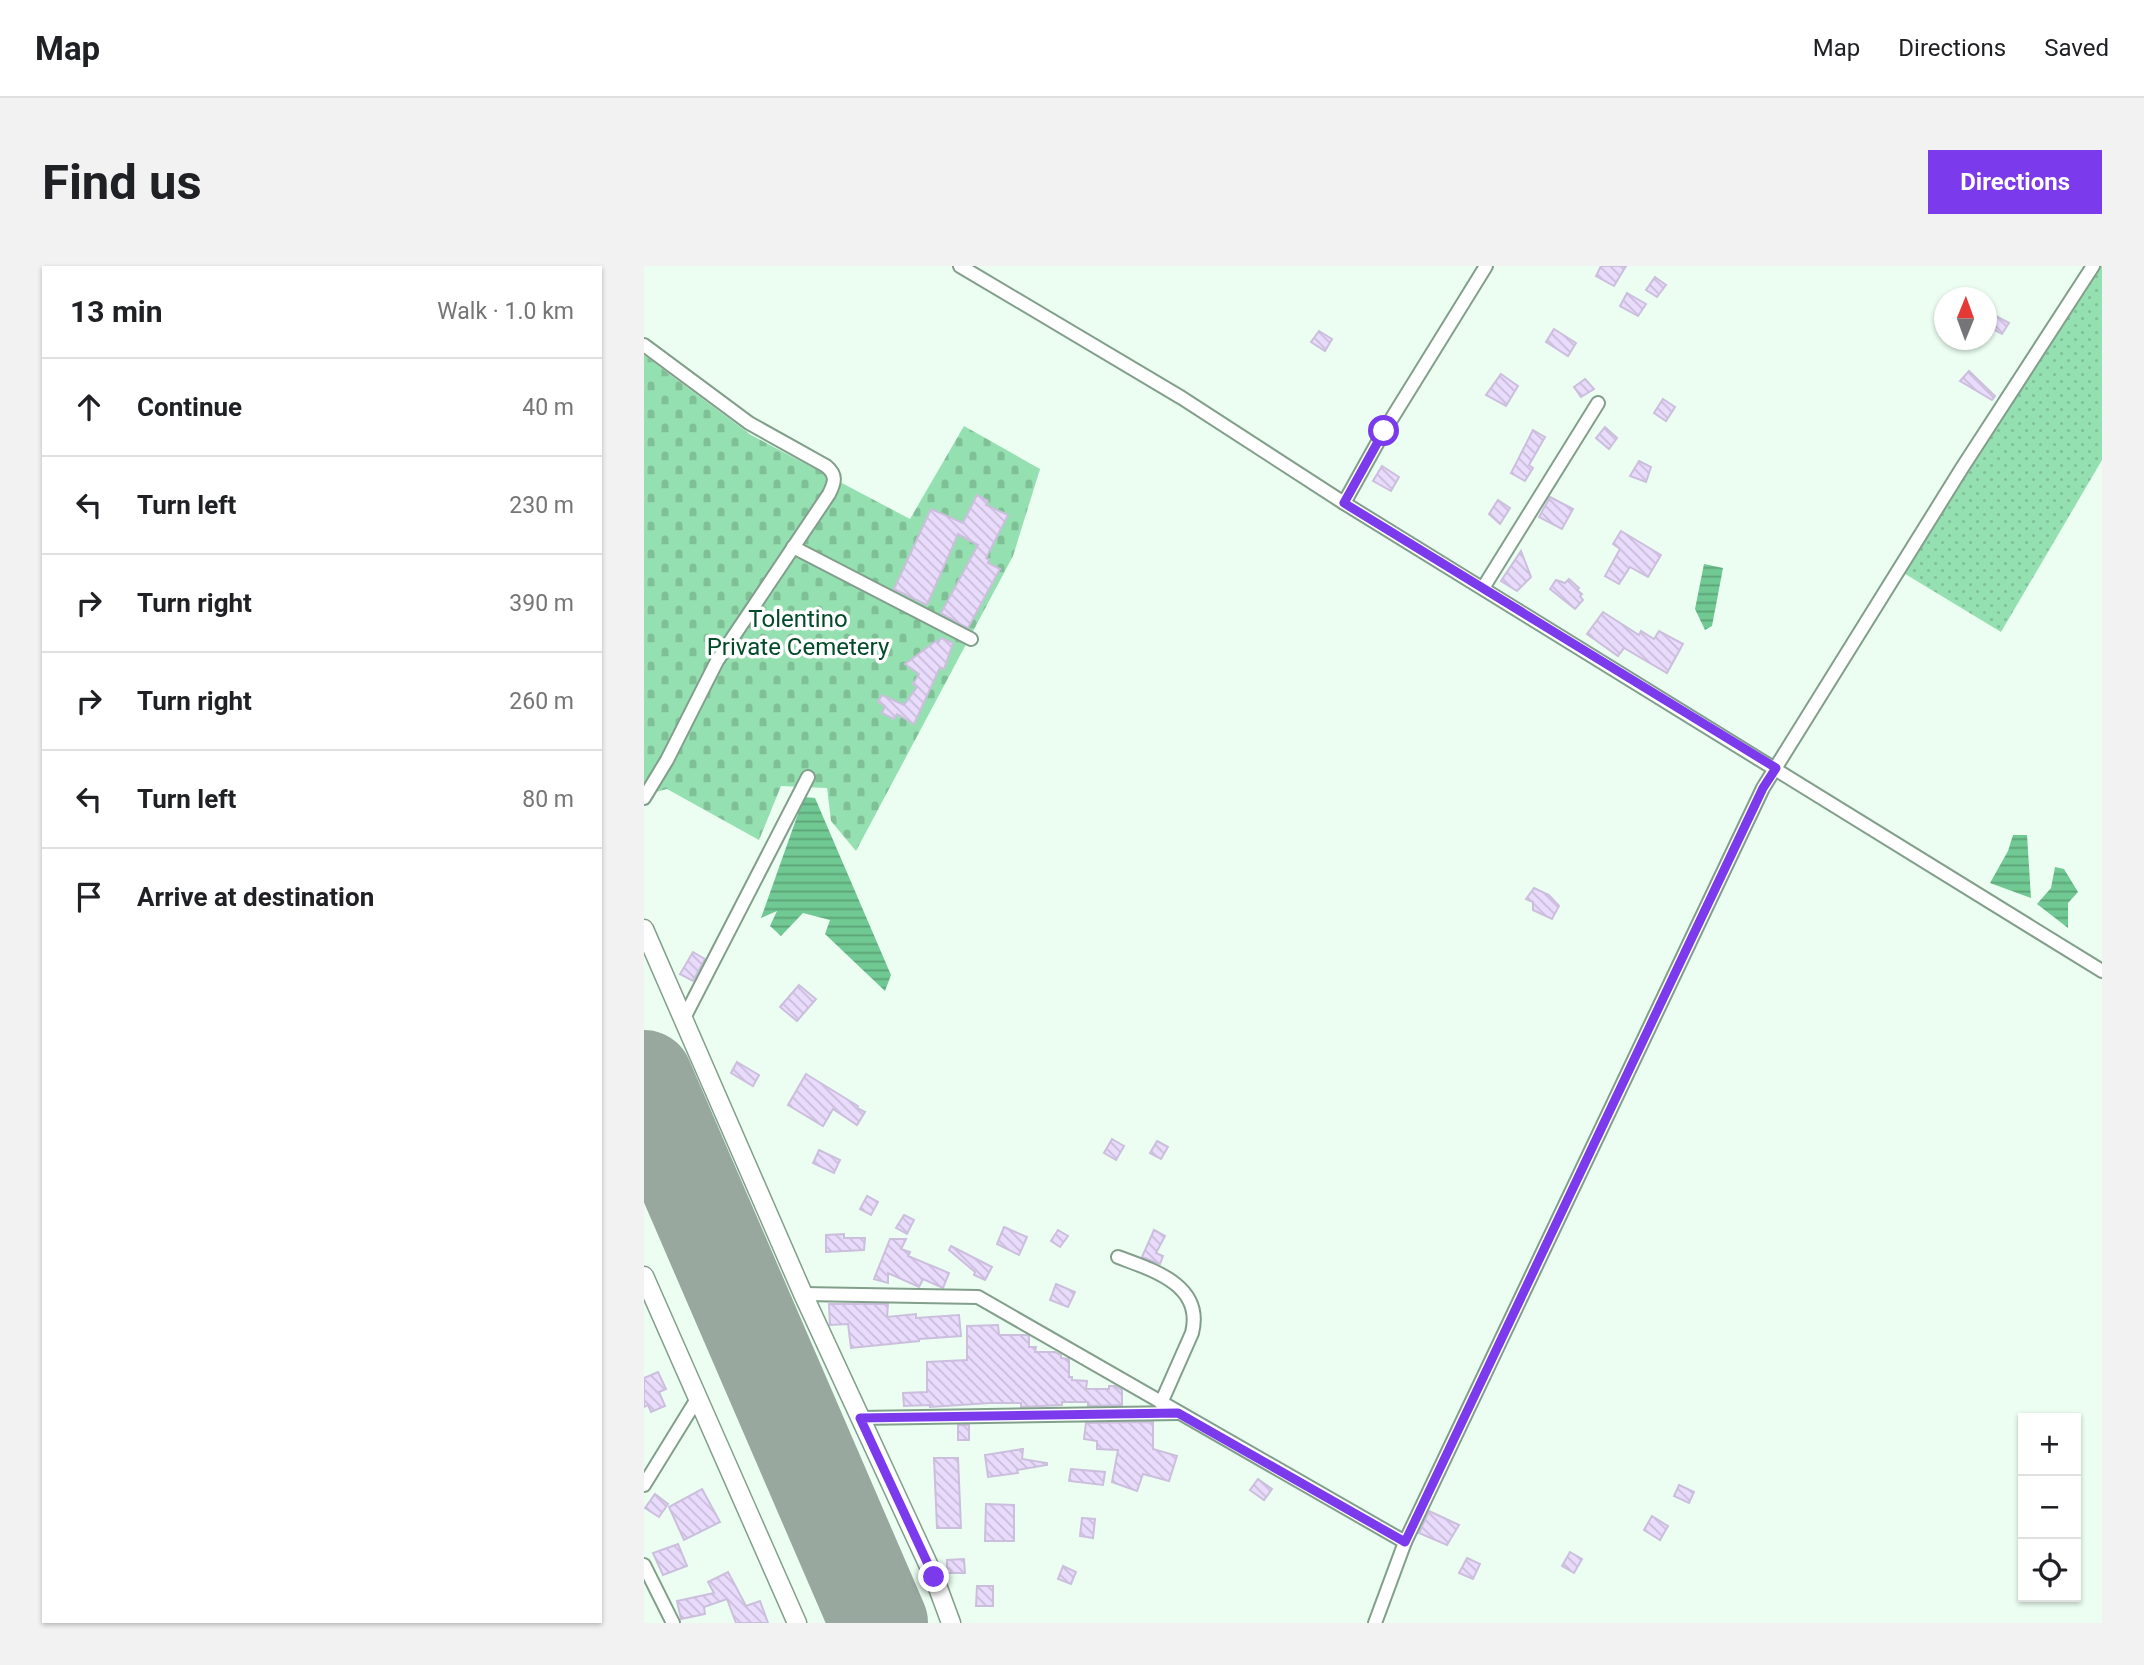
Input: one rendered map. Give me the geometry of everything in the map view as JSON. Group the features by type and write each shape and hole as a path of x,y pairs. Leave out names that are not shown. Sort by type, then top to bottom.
{"street":[{"path":"960,266 1182,398 1344,503 2102,971"},
{"path":"1344,503 1384,431 1486,266"},
{"path":"1375,1623 1405,1542 1758,800 1962,468 2093,266"},
{"path":"644,345 749,423 831,470 835,482 830,494 717,661 667,760 644,798"},
{"path":"1483,588 1598,402"},
{"path":"793,547 971,639"},
{"path":"683,1020 808,777"},
{"path":"644,929 803,1294 934,1577 951,1623"},
{"path":"1118,1257 1167,1277 1184,1293 1194,1309 1192,1333 1161,1403"},
{"path":"644,1276 797,1623"},
{"path":"803,1294 978,1297 1405,1542"},
{"path":"644,1485 698,1399"},
{"path":"860,1418 1178,1413"},
{"path":"644,1565 673,1623"}],"green space":[{"path":"2095,266 2102,266 2102,460 2001,632 1902,572"},
{"name":"Tolentino Private Cemetery","path":"644,355 751,435 910,519 964,426 1040,469 1013,556 856,851 831,821 827,788 781,786 759,840 667,789 644,795"}],"shaded area":[{"path":"1704,564 1723,568 1712,626 1705,630 1695,609"},
{"path":"804,797 815,798 891,975 885,991 825,934 830,920 803,913 781,936 770,926 777,911 761,918"},
{"path":"2013,835 2027,835 2031,898 1990,883 2008,851"},
{"path":"2055,867 2064,869 2078,892 2068,903 2068,928 2037,904 2051,888"}],"building":[{"path":"1601,266 1626,266 1614,286 1596,276"},
{"path":"1655,277 1666,285 1657,297 1646,290"},
{"path":"1627,293 1646,304 1638,316 1620,306"},
{"path":"1997,317 2009,323 2002,334 1997,331"},
{"path":"1554,329 1576,343 1568,356 1546,342"},
{"path":"1319,331 1332,339 1325,351 1311,342"},
{"path":"1969,371 1995,396 1992,400 1960,381"},
{"path":"1501,374 1518,386 1506,406 1486,395"},
{"path":"1585,379 1594,389 1581,397 1574,387"},
{"path":"1663,399 1675,407 1666,421 1654,413"},
{"path":"1605,427 1617,438 1609,449 1596,438"},
{"path":"1533,430 1545,437 1529,465 1533,468 1525,481 1511,473"},
{"path":"1639,461 1651,467 1646,482 1630,476"},
{"path":"1382,466 1399,477 1391,491 1373,481"},
{"path":"977,495 988,501 986,505 1008,515 986,558 988,563 1000,569 968,628 941,613 978,545 958,534 927,605 894,589 931,509 963,523"},
{"path":"1550,497 1573,509 1562,529 1539,517"},
{"path":"1498,500 1510,508 1500,524 1489,514"},
{"path":"1621,531 1661,555 1648,577 1630,567 1619,584 1605,576 1620,549 1613,544"},
{"path":"1521,551 1531,577 1517,591 1501,581"},
{"path":"1569,579 1582,594 1580,596 1583,600 1575,609 1550,589 1556,580 1565,583"},
{"path":"1603,612 1639,635 1641,631 1654,639 1659,631 1683,644 1667,673 1624,648 1618,656 1587,634"},
{"path":"941,638 953,643 944,669 940,667 914,724 897,714 894,719 882,713 885,706 878,702 882,695 904,705 917,687 913,684 919,674 905,664 936,641 938,643"},
{"path":"1534,888 1549,895 1559,906 1552,919 1533,910 1533,902 1526,899"},
{"path":"693,952 705,959 693,981 680,974"},
{"path":"799,985 816,999 797,1021 780,1007"},
{"path":"737,1062 759,1075 753,1086 731,1073"},
{"path":"806,1074 865,1112 857,1125 833,1109 823,1126 788,1105"},
{"path":"1112,1139 1124,1146 1116,1160 1104,1153"},
{"path":"1157,1141 1168,1147 1161,1159 1150,1153"},
{"path":"819,1150 840,1160 834,1173 813,1163"},
{"path":"867,1196 878,1202 871,1215 860,1209"},
{"path":"904,1215 914,1220 907,1234 896,1228"},
{"path":"1004,1227 1027,1237 1019,1255 997,1244"},
{"path":"1058,1230 1068,1236 1060,1247 1051,1241"},
{"path":"1154,1230 1165,1236 1156,1253 1163,1256 1160,1264 1142,1257"},
{"path":"844,1234 844,1238 865,1238 864,1250 826,1252 826,1235"},
{"path":"890,1239 906,1239 901,1249 910,1252 908,1256 949,1273 943,1288 923,1279 919,1287 888,1273 888,1283 874,1279"},
{"path":"951,1246 992,1267 985,1280 974,1275 975,1272 949,1250"},
{"path":"1056,1284 1075,1292 1068,1307 1050,1300"},
{"path":"829,1304 888,1304 887,1317 916,1314 916,1318 959,1315 961,1336 851,1348 848,1324 830,1325"},
{"path":"998,1325 999,1335 1027,1335 1029,1347 1036,1347 1035,1352 1055,1352 1061,1355 1061,1358 1069,1359 1069,1377 1072,1377 1072,1380 1087,1381 1086,1389 1109,1389 1109,1386 1115,1386 1122,1390 1122,1405 1088,1406 1088,1402 1062,1402 1062,1405 1021,1407 1021,1403 904,1406 903,1393 927,1392 927,1362 967,1360 967,1326"},
{"path":"658,1372 666,1389 659,1392 665,1406 651,1412 648,1405 644,1407 644,1378"},
{"path":"1153,1422 1153,1449 1177,1456 1169,1481 1143,1474 1137,1491 1112,1482 1118,1450 1097,1449 1097,1441 1084,1439 1086,1423"},
{"path":"958,1425 969,1425 969,1440 958,1440"},
{"path":"1023,1449 1022,1459 1047,1465 988,1477 985,1455"},
{"path":"934,1458 958,1458 961,1528 937,1528"},
{"path":"1071,1469 1105,1472 1103,1485 1069,1481"},
{"path":"1258,1479 1272,1489 1264,1500 1250,1490"},
{"path":"1679,1485 1694,1492 1689,1503 1674,1496"},
{"path":"702,1489 720,1522 684,1540 669,1507"},
{"path":"655,1494 668,1504 659,1517 645,1508"},
{"path":"986,1504 1014,1505 1014,1541 985,1541"},
{"path":"1429,1511 1459,1525 1447,1545 1419,1533"},
{"path":"1652,1516 1668,1526 1660,1540 1644,1530"},
{"path":"1082,1518 1095,1519 1093,1538 1080,1536"},
{"path":"678,1544 687,1566 663,1575 653,1553"},
{"path":"1570,1552 1582,1559 1574,1573 1562,1566"},
{"path":"1467,1558 1480,1564 1473,1579 1459,1573"},
{"path":"964,1559 965,1573 947,1573 947,1560"},
{"path":"1063,1566 1076,1572 1071,1584 1058,1579"},
{"path":"728,1572 746,1606 760,1601 768,1623 736,1623 727,1599 704,1607 705,1614 681,1619 677,1601 714,1593 708,1582"},
{"path":"977,1586 993,1586 993,1606 976,1606"}],"runway":[{"path":"644,1079 879,1623"}],"route":[{"path":"934,1577 860,1418 1178,1413 1405,1542 1763,788 1776,768 1344,503 1384,431"}]}
